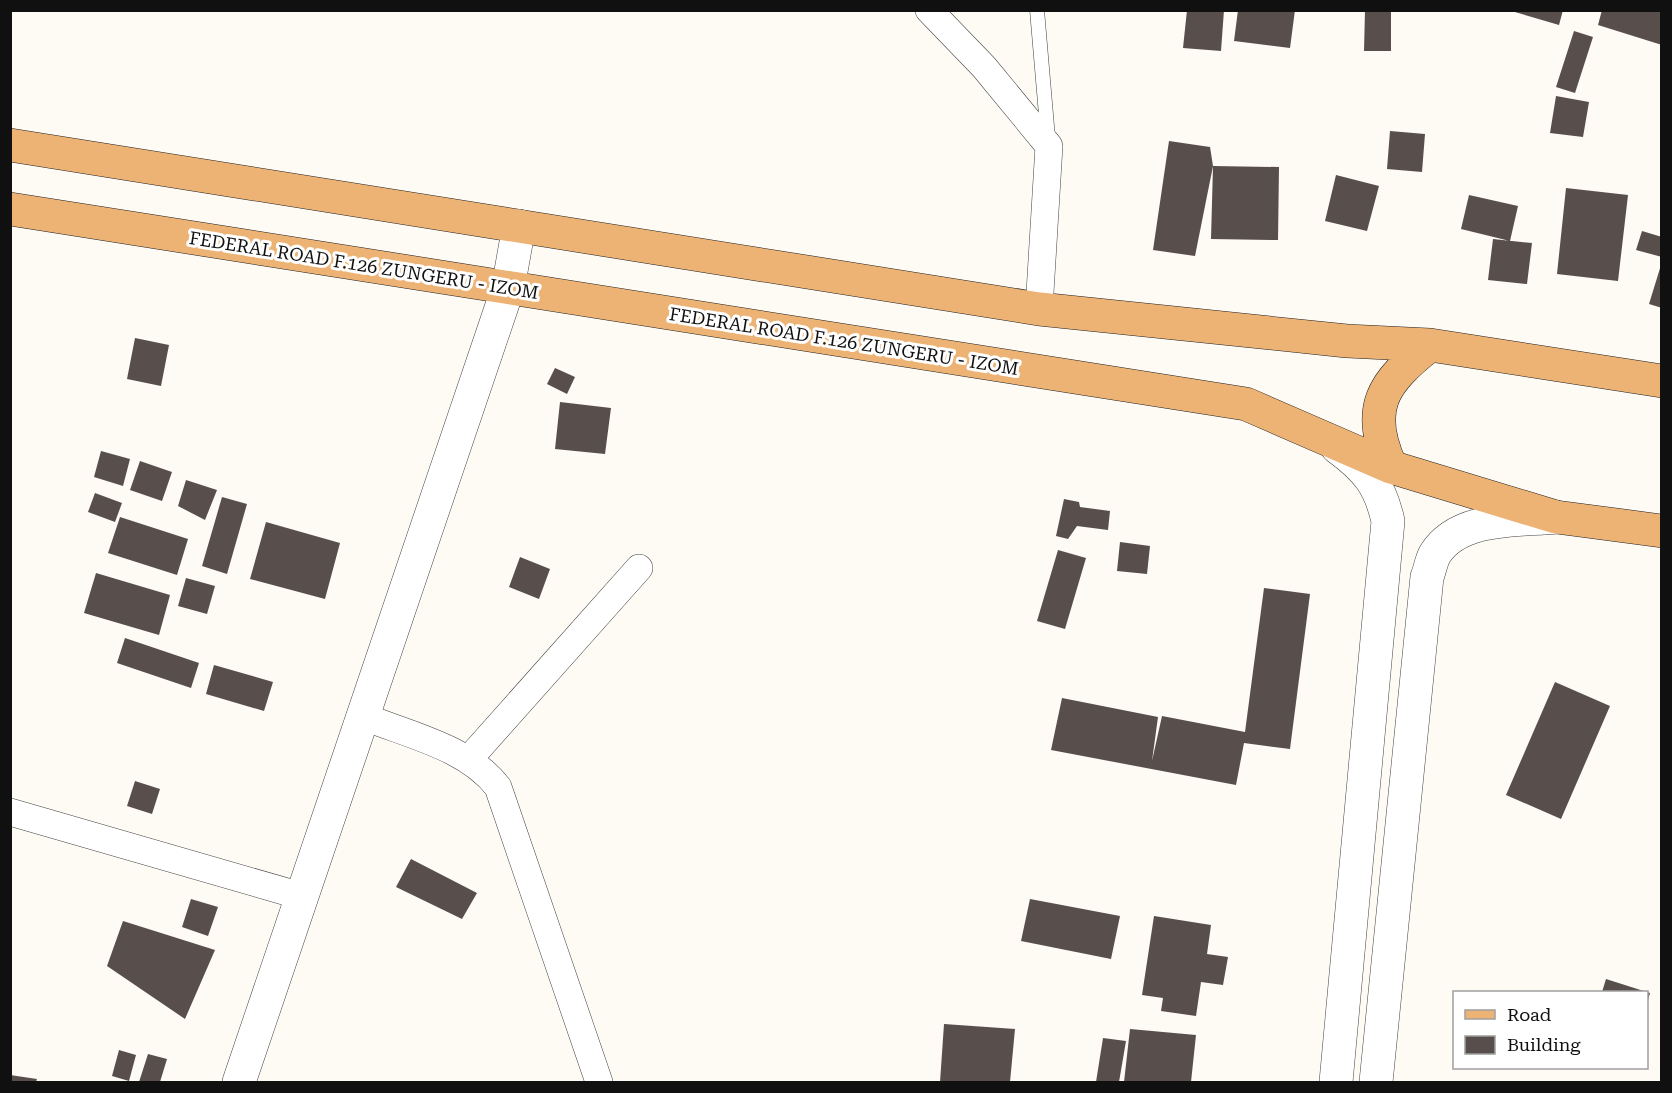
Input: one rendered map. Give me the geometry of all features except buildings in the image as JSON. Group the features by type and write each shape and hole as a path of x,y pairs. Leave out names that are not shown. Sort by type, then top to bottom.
{"main road":[{"path":"10,145 1039,309 1347,341 1430,345 1656,376"},
{"name":"FEDERAL ROAD F.126 ZUNGERU - IZOM","path":"10,209 1246,405 1391,467 1556,517 1662,531"},
{"path":"1391,467 1377,429 1381,400 1392,378 1430,345"}],"street":[{"path":"929,10 984,67 1049,146 1039,309"},
{"path":"239,1083 508,288 519,226"},
{"path":"1318,434 1353,459 1369,475 1382,494 1388,521 1336,1083"},
{"path":"1376,1083 1427,577 1435,555 1452,537 1467,529 1475,526 1556,517"},
{"path":"470,759 639,568"},
{"path":"362,716 470,759 487,772 498,787 599,1083"},
{"path":"10,812 301,896"}],"lane":[{"path":"1036,10 1049,146"}]}
